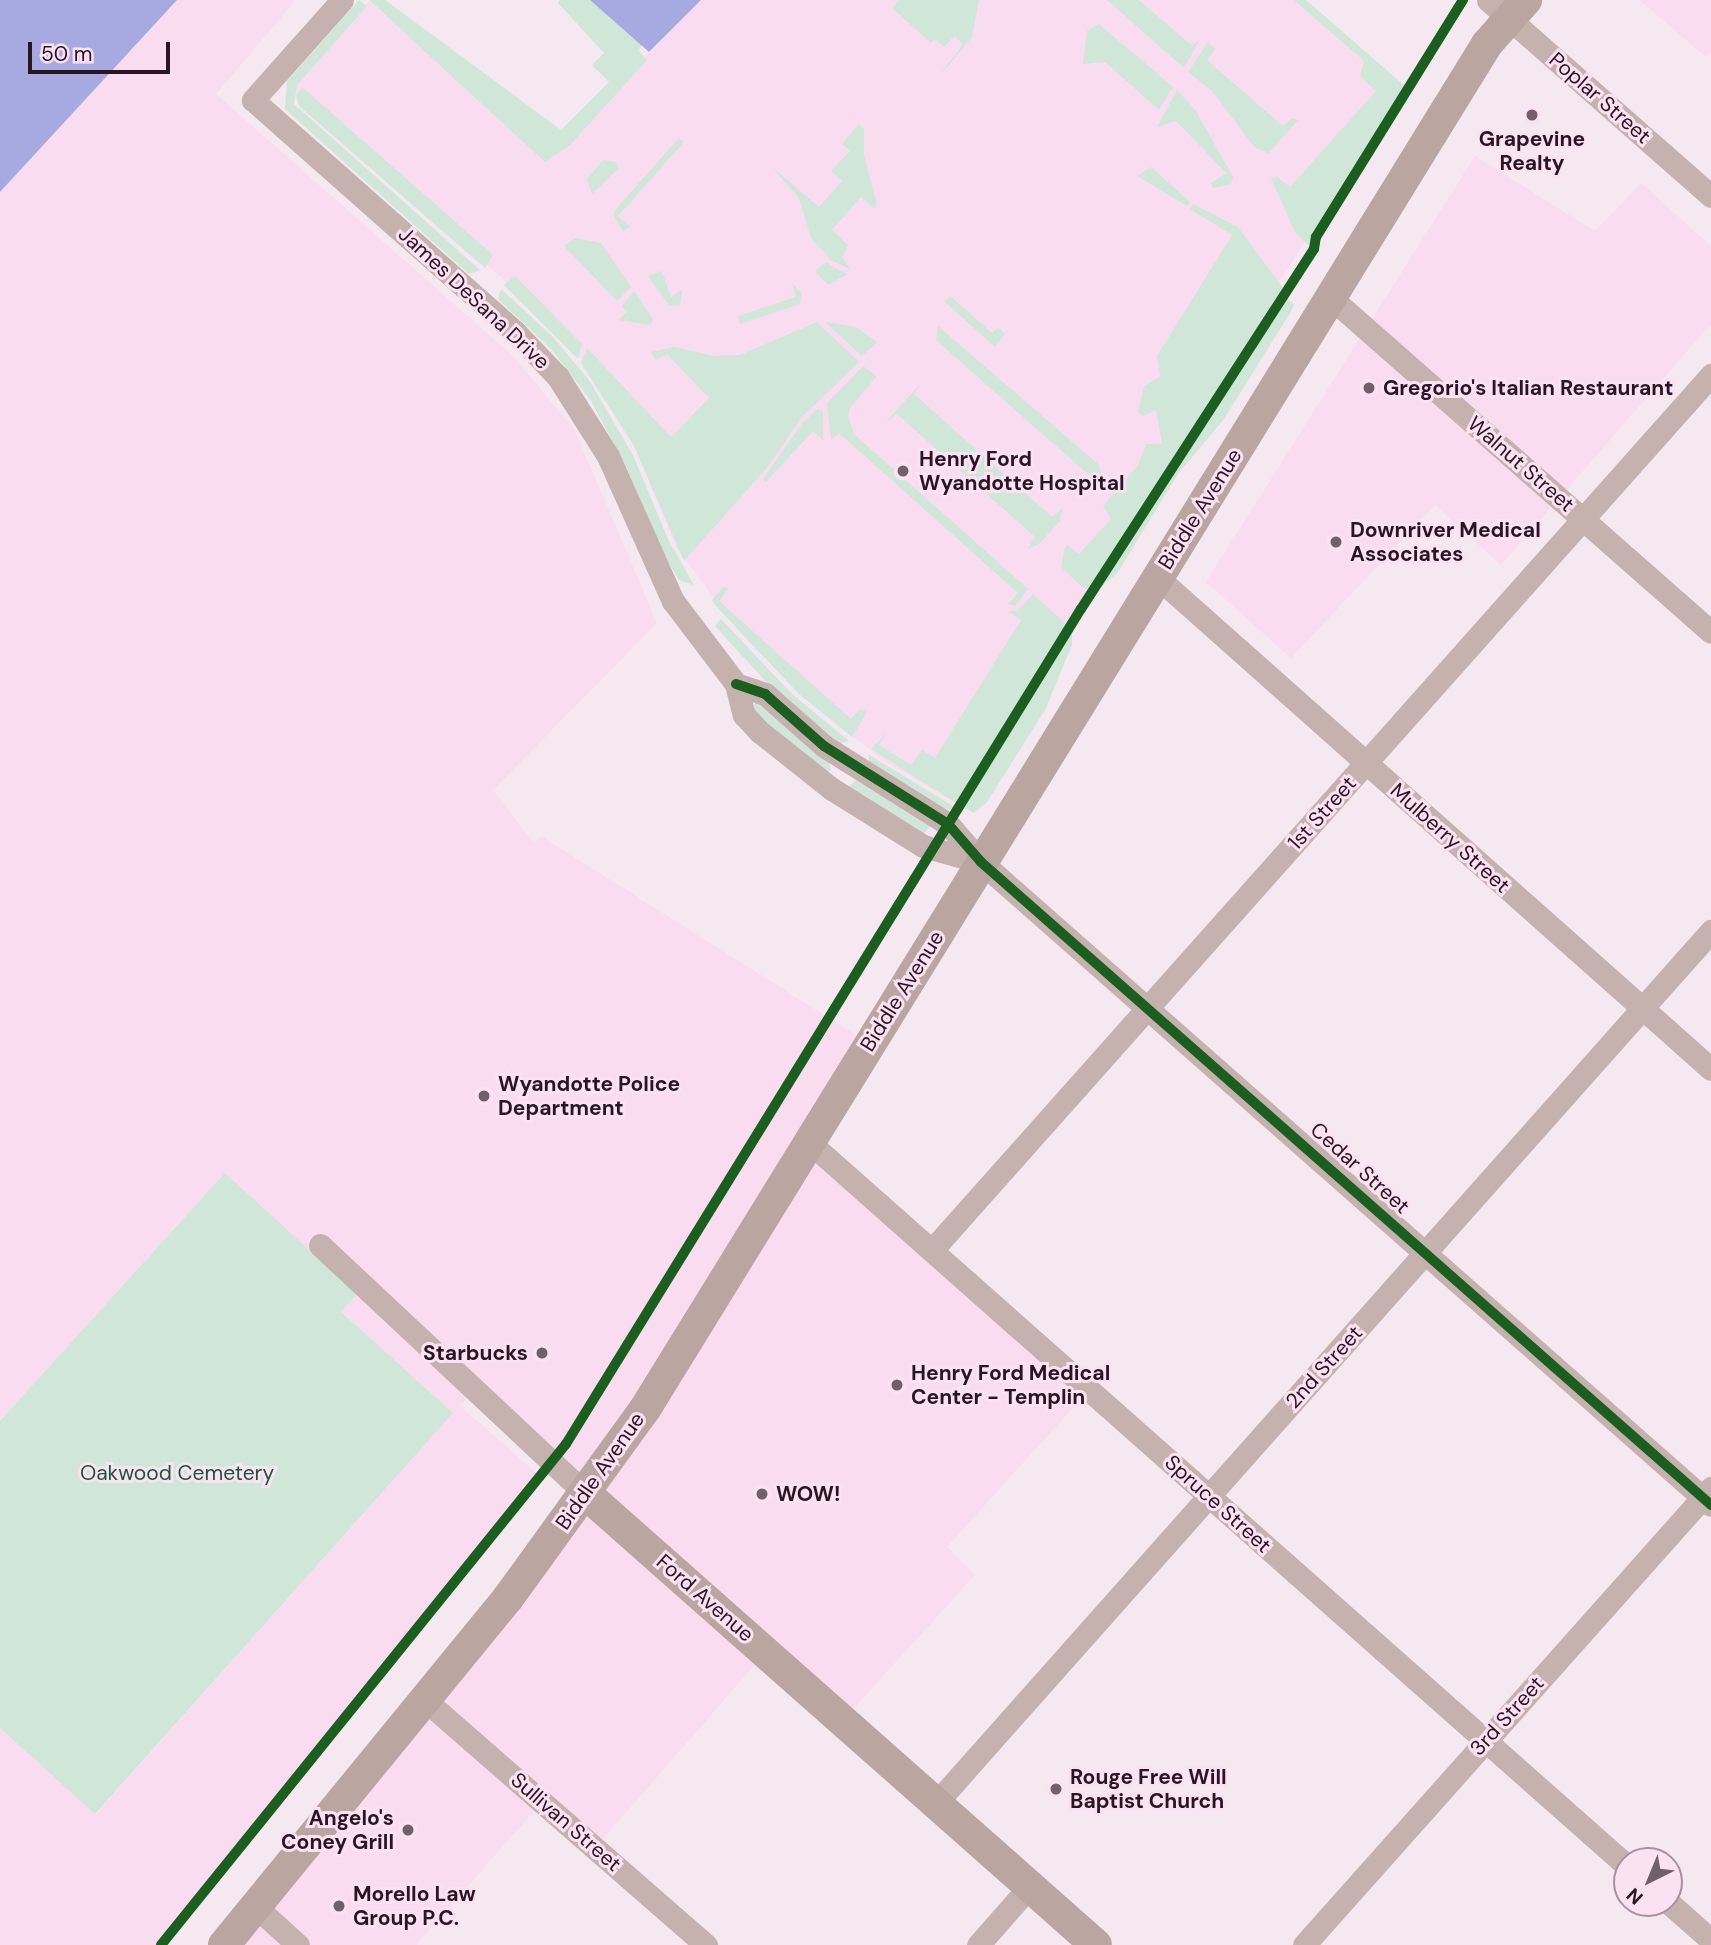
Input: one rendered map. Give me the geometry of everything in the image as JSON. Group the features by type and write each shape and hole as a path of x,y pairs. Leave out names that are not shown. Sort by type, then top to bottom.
{"main road":[{"name":"Biddle Avenue","path":"224,1945 425,1700 585,1493 645,1409 1508,6"},
{"name":"Ford Avenue","path":"585,1493 1096,1945"}],"street":[{"name":"James DeSana Drive","path":"342,0 253,100 514,331 558,377 608,456 673,601 736,684 744,715 803,769 923,846 981,862"},
{"name":"Poplar Street","path":"1508,6 1711,196"},
{"name":"Walnut Street","path":"1330,297 1711,632"},
{"name":"1st Street","path":"932,1250 1711,375"},
{"name":"Mulberry Street","path":"1157,577 1711,1069"},
{"path":"736,684 765,694 824,746 948,824 981,862"},
{"name":"Cedar Street","path":"981,862 1708,1496"},
{"name":"2nd Street","path":"936,1802 1711,931"},
{"name":"Spruce Street","path":"809,1142 1613,1854"},
{"name":"Ford Avenue","path":"320,1245 585,1493"},
{"name":"3rd Street","path":"1304,1945 1708,1496"},
{"name":"Sullivan Street","path":"425,1700 706,1945"},
{"path":"978,1945 1030,1886"},
{"path":"255,1906 298,1945"},
{"path":"1683,1915 1711,1940"}],"shaded area":[{"path":"0,0 296,0 216,94 514,357 574,429 657,623 493,790 534,843 541,836 870,1044 809,1142 1089,1390 947,1547 975,1575 843,1720 766,1652 595,1848 542,1802 416,1945 224,1945 585,1494 474,1390 460,1406 540,1476 159,1945 0,1945 0,1728 96,1814 453,1413 340,1312 356,1294 225,1174 0,1421"},
{"name":"Henry Ford Wyandotte Hospital","path":"700,0 1301,0 1396,85 1342,182 954,802 883,760 806,699 735,627 676,546 613,396 544,315 289,90 369,1 549,159"},
{"path":"1639,0 1711,0 1711,52 1706,57"},
{"path":"1475,156 1595,231 1641,183 1711,246 1711,324 1501,565 1435,505 1291,658 1206,582"}],"green space":[{"path":"359,0 367,6 297,85 294,104 480,270 469,274 285,109 287,81"},
{"path":"369,0 385,0 561,130 609,82 592,65 604,53 558,3 560,0 595,0 643,43 639,51 647,60 570,145 545,162"},
{"path":"899,0 979,0 972,37 937,79 963,44 954,36 944,47 935,39 931,43 892,8"},
{"path":"1107,0 1139,0 1192,46 1201,38 1184,68"},
{"path":"1294,0 1306,0 1406,87 1311,248 1295,232 1271,178 1277,177 1290,187 1376,91 1360,76 1364,61"},
{"path":"1099,24 1173,87 1159,110 1105,62 1083,64 1087,31"},
{"path":"1208,42 1215,49 1207,60 1283,126 1292,118 1298,120 1269,153 1255,148 1212,91 1188,72"},
{"path":"302,87 493,255 485,268 299,106 296,96"},
{"path":"1177,90 1196,111 1233,177 1231,184 1213,188 1211,183 1226,173 1176,121 1157,127"},
{"path":"859,124 864,129 864,155 877,204 875,209 861,197 832,230 848,245 842,257 851,270 831,260 811,238 799,198 772,167 819,207 842,181 831,171 850,151 842,144"},
{"path":"679,138 684,142 618,216 630,227 623,231 613,215 615,210"},
{"path":"603,160 616,162 619,168 592,194 587,179"},
{"path":"1151,167 1190,202 1187,206 1137,176"},
{"path":"1193,204 1238,227 1283,288 1147,507 1091,589 1082,587 1061,567 1064,550 1067,545 1079,554 1111,519 1103,506 1138,465 1146,444 1162,444 1156,410 1143,416 1138,412 1144,386 1160,377 1157,356 1232,235 1190,209"},
{"path":"576,238 601,243 631,287 617,301 564,246"},
{"path":"826,262 848,274 828,285 815,271"},
{"path":"662,271 671,298 682,289 680,306 669,305 648,276"},
{"path":"515,276 582,344 578,359 504,285"},
{"path":"792,283 802,294 800,304 740,324 738,316 796,297"},
{"path":"501,289 551,335 589,380 633,455 668,539 694,585 679,580 664,555 625,464 591,401 552,350 498,299"},
{"path":"634,291 653,319 651,325 618,320 627,312 622,306"},
{"path":"950,296 992,333 998,327 1005,334 995,347 944,301"},
{"path":"1284,297 1294,304 1292,310 1224,419 1178,474 1118,572 1100,588"},
{"path":"817,322 859,362 802,417 766,469 684,561 634,446 581,363 587,348 671,437 709,398 667,354 656,360 651,352 674,347 714,356 740,355"},
{"path":"825,322 856,327 877,342 862,356"},
{"path":"938,326 1099,465 1101,474 1088,489 1078,490 1090,476 936,340"},
{"path":"863,366 877,376 850,408 848,416 854,434 1028,589 1015,606 1008,604 1018,593 839,433 831,440 827,403"},
{"path":"922,382 914,394 1052,517 1063,508 1060,521 1038,545 1027,549 1035,537 897,414 885,423"},
{"path":"818,409 823,411 823,440 813,431 766,482 763,479 803,422"},
{"path":"723,587 729,588 719,601 851,719 860,709 867,712 852,737 799,694 715,605 712,600"},
{"path":"1033,594 1068,626 959,805 871,749 887,732 879,745 911,765 922,750 935,758 1021,620 1008,611 1017,611"},
{"path":"721,619 792,694 849,741 837,744 771,687 715,626"},
{"path":"1072,632 1072,645 1045,710 987,802 974,813 963,807"},
{"path":"755,702 829,762 831,770 826,773 752,712"},
{"path":"868,754 956,808 938,810 870,765"},
{"path":"856,780 930,826 923,835 848,787"},
{"name":"Oakwood Cemetery","path":"225,1173 357,1294 341,1312 453,1413 95,1814 0,1728 0,1421"}],"water":[{"path":"0,0 177,0 0,192"},
{"path":"590,0 701,0 649,52"}],"cycle path":[{"path":"161,1945 566,1444 1081,609 1314,249 1316,237 1463,0"},
{"path":"736,684 765,694 824,746 948,824 981,862 1711,1505"}],"place":[{"name":"Grapevine Realty","path":"1532,115"},
{"name":"Gregorio's Italian Restaurant","path":"1369,388"},
{"name":"Henry Ford Wyandotte Hospital","path":"903,471"},
{"name":"Downriver Medical Associates","path":"1336,542"},
{"name":"Wyandotte Police Department","path":"484,1096"},
{"name":"Starbucks","path":"542,1353"},
{"name":"Henry Ford Medical Center - Templin","path":"897,1385"},
{"name":"WOW!","path":"762,1494"},
{"name":"Rouge Free Will Baptist Church","path":"1056,1789"},
{"name":"Angelo's Coney Grill","path":"408,1830"},
{"name":"Morello Law Group P.C.","path":"339,1906"}]}
